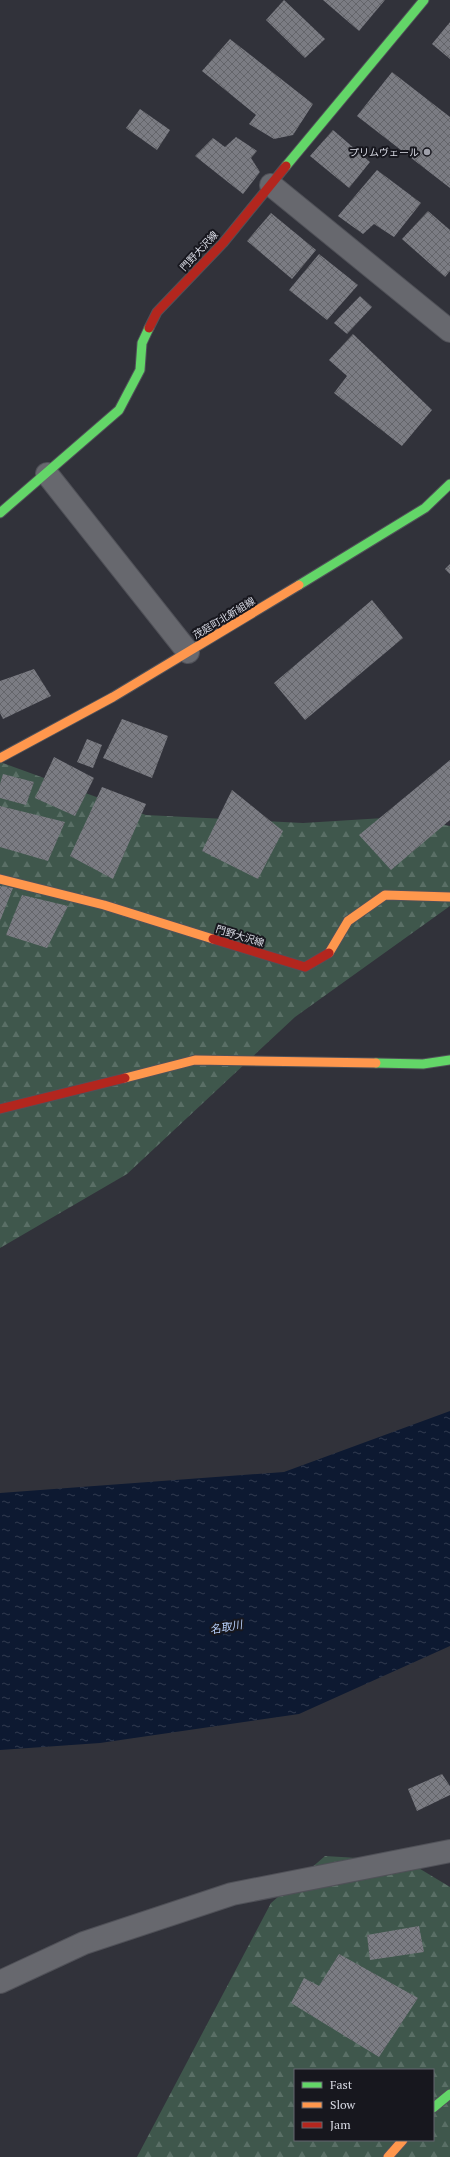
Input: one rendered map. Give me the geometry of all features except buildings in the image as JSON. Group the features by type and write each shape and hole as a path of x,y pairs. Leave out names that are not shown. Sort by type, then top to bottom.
{"street":[{"name":"門野大沢線","path":"0,513 47,474 119,410 140,370 142,343 157,312 223,243 424,0"},
{"path":"271,184 450,331"},
{"path":"47,474 188,652"},
{"name":"茂庭町北新組線","path":"0,758 113,697 425,508 450,484"},
{"name":"門野大沢線","path":"0,879 104,906 305,967 328,955 348,921 385,895 450,898"},
{"path":"0,1109 196,1060 424,1064 450,1060"},
{"path":"0,1982 84,1943 232,1894 450,1851"},
{"path":"434,2107 450,2094"},
{"path":"388,2157 402,2141"}],"green space":[{"path":"0,762 146,815 303,823 400,817 450,826 450,906 295,1017 127,1174 0,1248"},
{"path":"325,1856 407,1861 450,1887 450,2157 137,2157 271,1903"}],"water":[{"name":"名取川","path":"450,1411 450,1646 299,1714 100,1743 0,1750 0,1493 284,1472"}],"traffic: fast":[{"path":"286,166 424,0"},
{"path":"0,513 119,410 140,370 142,343 149,328"},
{"path":"299,585 425,508 450,484"},
{"path":"376,1063 423,1064 450,1060"},
{"path":"434,2107 450,2094"}],"traffic: slow":[{"path":"0,758 113,697 299,585"},
{"path":"0,879 104,905 213,939"},
{"path":"329,953 348,921 385,895 450,897"},
{"path":"125,1078 195,1060 376,1063"},
{"path":"388,2157 402,2141"}],"traffic: jam":[{"path":"149,328 157,312 223,243 286,166"},
{"path":"213,939 305,967 329,953"},
{"path":"0,1109 125,1078"}],"place":[{"name":"プリムヴェール","path":"427,152"}]}
